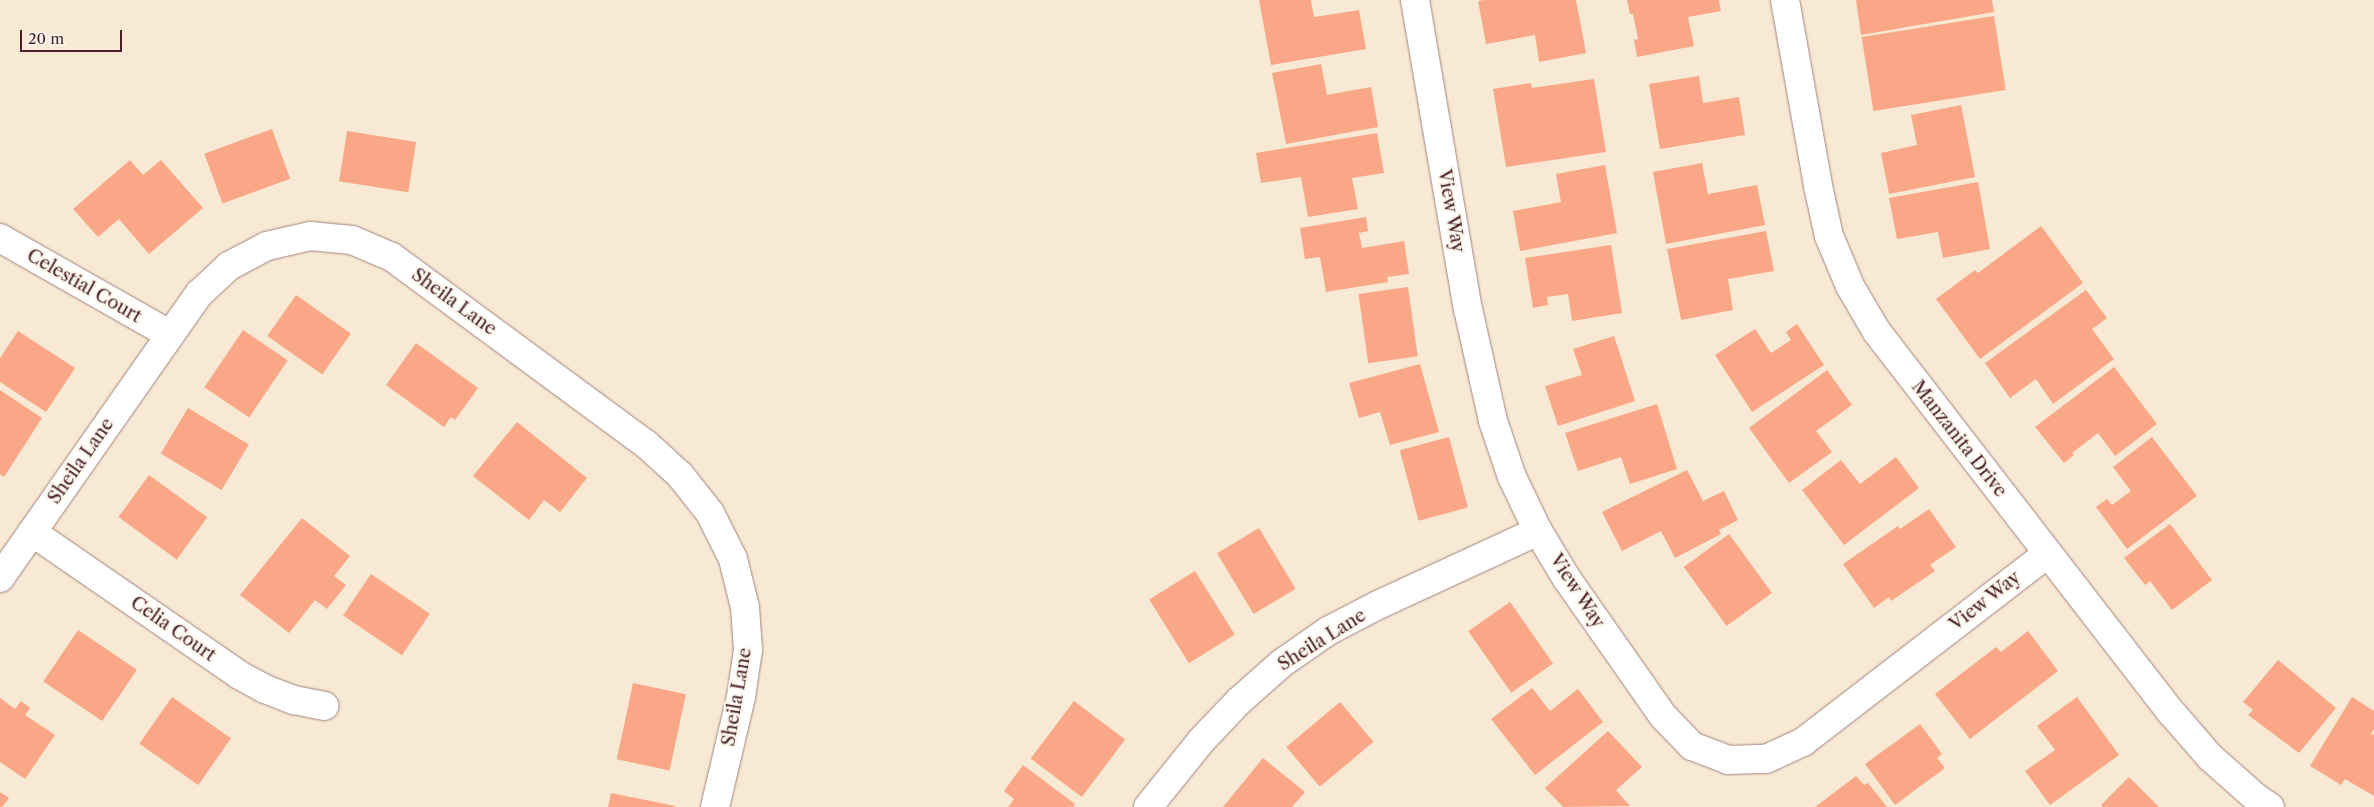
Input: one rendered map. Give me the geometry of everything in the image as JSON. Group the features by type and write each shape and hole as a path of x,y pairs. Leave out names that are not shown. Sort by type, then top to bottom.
{"street":[{"name":"View Way","path":"1414,0 1480,364 1494,421 1512,477 1538,531 1567,579 1662,716 1692,746 1728,760 1766,759 1803,742 2048,553"},
{"name":"Manzanita Drive","path":"1785,0 1821,202 1829,236 1850,286 1877,332 2170,712 2199,744 2255,797 2270,807"},
{"name":"Sheila Lane","path":"0,578 169,334 199,294 229,266 267,246 310,236 352,240 392,257 646,444 680,475 710,513 733,559 745,607 748,650 741,697 715,807"},
{"name":"Celestial Court","path":"0,238 169,334"},
{"name":"Sheila Lane","path":"1148,807 1201,741 1239,701 1282,663 1328,632 1378,605 1538,531"},
{"name":"Celia Court","path":"32,532 239,675 272,692 294,700 324,706"}],"building":[{"path":"1259,0 1311,0 1314,17 1359,10 1366,49 1271,65"},
{"path":"1576,0 1586,53 1539,62 1535,35 1486,44 1478,1"},
{"path":"1627,0 1719,0 1721,11 1688,17 1694,46 1637,57 1634,40 1638,39 1633,14 1630,14"},
{"path":"1856,0 1992,0 1994,12 1861,35"},
{"path":"1994,16 2006,90 1873,111 1862,37"},
{"path":"1321,64 1327,95 1371,87 1378,127 1286,144 1272,73"},
{"path":"1699,76 1703,103 1739,97 1745,135 1660,149 1649,84"},
{"path":"1594,79 1606,152 1506,167 1493,89 1531,83 1532,88"},
{"path":"1961,105 1975,177 1889,194 1881,153 1917,145 1911,115"},
{"path":"272,129 290,179 222,203 204,154"},
{"path":"347,131 416,142 408,192 339,181"},
{"path":"1377,133 1384,173 1352,178 1358,209 1308,217 1301,177 1261,183 1256,153"},
{"path":"130,160 143,175 161,160 203,208 149,254 119,219 98,237 73,209"},
{"path":"1702,163 1708,194 1757,185 1765,225 1666,244 1653,172"},
{"path":"1605,165 1617,233 1520,251 1513,211 1561,202 1556,174"},
{"path":"1978,182 1990,249 1943,258 1938,232 1897,239 1889,198"},
{"path":"1366,217 1368,231 1359,233 1362,248 1404,241 1409,274 1387,277 1388,282 1326,292 1320,257 1305,259 1300,228"},
{"path":"2041,226 2083,283 1980,359 1936,299 1975,270 1978,273"},
{"path":"1766,231 1774,271 1728,279 1733,310 1681,320 1667,249"},
{"path":"1611,245 1622,313 1572,321 1568,294 1547,297 1548,305 1533,308 1525,258"},
{"path":"1408,287 1418,356 1368,363 1358,294"},
{"path":"2086,290 2107,318 2092,329 2114,359 2053,404 2036,379 2010,398 1985,363"},
{"path":"296,295 351,333 322,374 267,336"},
{"path":"1797,324 1824,365 1752,412 1715,355 1755,329 1771,353 1791,340 1786,332"},
{"path":"243,330 288,360 249,417 204,387"},
{"path":"18,331 75,368 46,412 0,382 0,358"},
{"path":"1614,336 1635,401 1558,426 1545,386 1582,375 1573,349"},
{"path":"416,343 478,388 455,420 451,417 444,427 386,385"},
{"path":"1420,364 1439,432 1390,445 1380,412 1359,418 1349,383"},
{"path":"2114,367 2157,424 2115,456 2098,433 2072,453 2074,455 2064,463 2035,427"},
{"path":"1827,370 1852,405 1816,431 1832,452 1789,483 1749,428"},
{"path":"0,390 42,418 4,477 0,474"},
{"path":"1657,404 1677,469 1630,484 1621,457 1578,471 1565,433"},
{"path":"188,408 249,445 222,490 161,453"},
{"path":"517,422 587,478 560,512 544,500 529,520 473,476"},
{"path":"1449,437 1468,508 1419,521 1400,450"},
{"path":"2152,437 2197,496 2127,549 2096,507 2107,499 2112,505 2131,491 2113,467"},
{"path":"1896,457 1919,488 1844,545 1802,490 1841,460 1860,484"},
{"path":"1687,470 1703,501 1724,491 1738,520 1719,530 1721,534 1675,558 1661,531 1622,551 1602,512"},
{"path":"149,475 207,517 177,559 118,517"},
{"path":"1929,509 1956,547 1930,565 1935,571 1891,601 1889,597 1874,608 1843,564 1898,526 1900,529"},
{"path":"302,518 350,556 334,576 346,585 327,609 315,600 289,633 240,595"},
{"path":"2170,524 2212,580 2172,610 2150,581 2145,585 2124,558"},
{"path":"1259,528 1296,589 1254,614 1217,553"},
{"path":"1729,534 1772,593 1727,626 1684,567"},
{"path":"1195,571 1235,635 1189,663 1149,600"},
{"path":"371,574 430,614 402,655 343,615"},
{"path":"1510,602 1553,663 1511,693 1468,631"},
{"path":"78,630 137,670 102,721 43,681"},
{"path":"2028,631 2058,671 1970,739 1935,694 1996,647 2001,652"},
{"path":"2278,660 2336,708 2299,753 2248,715 2253,710 2243,702"},
{"path":"633,683 686,694 670,771 617,759"},
{"path":"1532,688 1550,711 1578,689 1603,722 1535,775 1491,719"},
{"path":"172,697 231,738 198,785 139,744"},
{"path":"2077,697 2119,755 2050,805 2025,771 2055,750 2037,726"},
{"path":"2352,697 2374,711 2374,729 2371,734 2374,735 2374,796 2345,779 2341,785 2310,766"},
{"path":"0,698 15,709 21,701 30,708 25,715 55,735 25,779 0,762"},
{"path":"1074,701 1125,740 1082,797 1031,759"},
{"path":"1340,702 1373,742 1320,787 1286,747"},
{"path":"1920,724 1942,754 1937,758 1945,768 1895,805 1865,764"},
{"path":"1608,731 1642,767 1616,790 1630,806 1563,807 1545,788"},
{"path":"1263,758 1305,792 1292,807 1223,807"},
{"path":"1023,765 1075,804 1073,807 1008,807 1014,799 1004,791"},
{"path":"1856,776 1864,785 1868,783 1887,807 1815,807"},
{"path":"2129,777 2159,807 2103,807 2101,805"},
{"path":"0,792 9,798 2,807 0,807"},
{"path":"611,793 675,806 675,807 608,807"}]}
